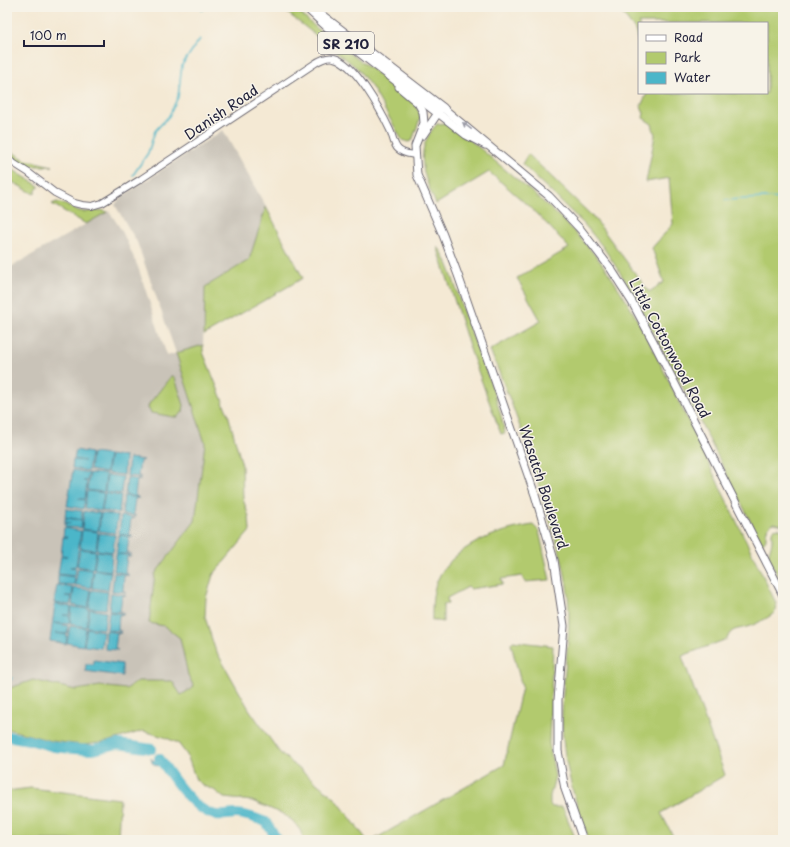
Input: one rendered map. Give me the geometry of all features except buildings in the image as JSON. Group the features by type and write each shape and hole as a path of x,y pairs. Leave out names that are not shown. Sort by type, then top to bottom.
{"main road":[{"name":"Wasatch Boulevard","path":"306,7 333,32 389,72 412,83 441,110 423,134 415,155"},
{"name":"Wasatch Boulevard","path":"309,7 337,26 389,72 418,103 423,112 424,123 415,143 418,179 441,230 458,275 528,476 554,560 564,626 558,700 558,751 565,789 583,840"},
{"name":"Little Cottonwood Road","path":"441,110 466,135 489,146 540,188 561,208 592,243 620,282 654,343 783,595"}],"street":[{"name":"Danish Road","path":"7,159 29,173 55,193 74,203 92,206 102,203 141,179 314,64 329,58 341,61 354,74 380,109 391,131 396,146 403,153 415,155"}],"shaded area":[{"path":"223,130 266,207 249,260 205,287 203,345 176,353 137,242 115,205 120,198"},
{"path":"109,211 122,231 138,267 167,356 176,353 205,443 195,521 155,574 149,623 164,626 180,638 188,675 194,687 181,696 171,681 139,681 126,689 100,686 76,690 33,680 7,689 7,269"}],"green space":[{"path":"280,7 293,7 327,37 373,70 415,104 421,116 412,141 408,142 402,140 373,89 357,68"},
{"path":"617,7 783,7 783,525 774,523 769,526 766,531 766,539 763,543 761,542 675,372 624,279 603,247 584,224 522,164 528,154 595,219 649,292 664,282 652,248 673,224 669,178 646,182 655,135 652,124 643,118 644,113 641,106 647,94 768,94 768,22 638,22 638,41 635,30"},
{"path":"445,123 460,132 533,193 577,234 603,265 647,337 776,603 776,611 765,619 750,626 732,631 727,639 682,656 725,775 661,813 675,840 589,840 578,810 564,749 562,717 569,626 568,595 564,571 532,461 490,350 541,321 517,278 569,248 531,208 489,172 436,204 424,173 423,153 425,144 437,124"},
{"path":"7,149 26,160 53,166 31,166 29,169 7,155"},
{"path":"7,166 39,186 34,194 7,179"},
{"path":"57,202 85,212 99,210 107,212 86,224 52,204"},
{"path":"266,207 303,278 204,335 205,287 249,260"},
{"path":"437,246 445,259 492,386 505,433 501,434 471,352"},
{"path":"203,345 203,352 228,414 242,465 243,499 249,517 250,531 213,575 206,598 205,617 215,649 249,709 280,753 336,799 367,840 304,840 300,830 293,821 283,814 252,801 224,798 214,790 204,786 196,780 187,755 178,743 164,737 143,731 106,742 83,745 52,741 7,729 7,689 33,680 76,690 100,686 126,689 138,681 172,681 181,695 194,687 188,675 180,638 164,626 149,623 155,574 195,521 205,443 176,353"},
{"path":"172,375 175,378 184,405 183,412 177,417 151,413 148,408 149,404"},
{"path":"533,525 539,531 550,580 525,582 522,576 501,579 503,584 470,589 468,587 447,598 448,603 443,605 443,622 432,620 435,586 444,569 453,558 465,549 491,536 519,527"},
{"path":"779,528 783,532 783,586 768,556 772,542 772,531"},
{"path":"513,641 553,646 549,743 555,776 550,796 550,804 552,807 562,807 576,840 373,840 504,765 522,687 511,644"},
{"path":"31,788 120,799 118,840 7,840 7,791"}],"water":[{"path":"76,450 91,453 88,471 72,468 73,460 85,461 74,459"},
{"path":"92,453 109,455 106,473 90,470"},
{"path":"110,455 125,457 124,475 107,473"},
{"path":"129,458 144,460 140,461 138,476 141,477 127,476"},
{"path":"73,470 89,473 85,499 78,499 85,500 83,509 67,506"},
{"path":"90,473 106,474 104,492 87,490"},
{"path":"107,475 123,477 121,494 105,492"},
{"path":"127,478 141,480 137,480 135,495 138,497 125,495"},
{"path":"87,491 104,493 101,511 85,508"},
{"path":"105,493 121,496 119,513 102,511"},
{"path":"124,496 139,498 135,499 133,514 136,516 122,514"},
{"path":"66,509 82,511 82,520 65,517"},
{"path":"84,511 100,513 98,531 82,529"},
{"path":"101,513 118,516 115,533 99,531"},
{"path":"121,516 135,518 131,519 129,534 133,536 119,534"},
{"path":"65,518 82,520 81,528 65,527 65,523 71,523 65,522"},
{"path":"64,528 81,531 76,566 70,567 76,568 75,576 58,574 61,556 67,556 61,555"},
{"path":"82,530 98,532 96,550 80,548"},
{"path":"99,533 115,535 113,552 97,550"},
{"path":"119,535 133,537 129,538 127,553 131,554 118,554 131,556 127,557 125,572 128,574 114,571"},
{"path":"80,549 96,551 93,569 77,566"},
{"path":"97,551 112,553 111,571 94,569"},
{"path":"78,568 93,570 91,588 75,585"},
{"path":"94,570 111,572 108,590 92,588"},
{"path":"114,573 129,575 124,576 123,591 126,592 112,591"},
{"path":"58,575 75,577 74,585 58,584"},
{"path":"57,585 73,588 72,596 65,596 72,597 70,605 54,603"},
{"path":"74,588 91,590 88,608 72,605"},
{"path":"92,590 108,592 106,609 89,608"},
{"path":"111,593 126,595 122,596 120,611 123,612 109,611"},
{"path":"55,604 71,607 70,615 63,615 70,616 69,624 54,623 68,626 67,634 56,633 67,635 66,644 50,641"},
{"path":"72,607 89,609 86,627 70,624"},
{"path":"90,609 106,612 104,629 87,627"},
{"path":"109,612 124,614 119,615 118,630 121,631 107,630"},
{"path":"70,626 86,628 83,646 67,643"},
{"path":"87,628 103,631 101,648 84,646"},
{"path":"106,631 121,633 117,634 115,649 118,650 105,649"},
{"path":"94,660 122,664 122,676 85,671 86,664 94,664"},
{"path":"161,757 164,761 158,766 152,763 151,758 153,761"}],"waterway":[{"path":"202,10 207,7"},
{"path":"133,175 148,153 155,131 169,116 178,97 182,65 200,39"},
{"path":"725,200 765,198 783,199"},
{"path":"7,684 12,678"},
{"path":"7,736 54,747 73,749 93,750 118,744 152,749"},
{"path":"159,758 182,790 204,811 218,815 244,815 266,822 277,840"}]}
